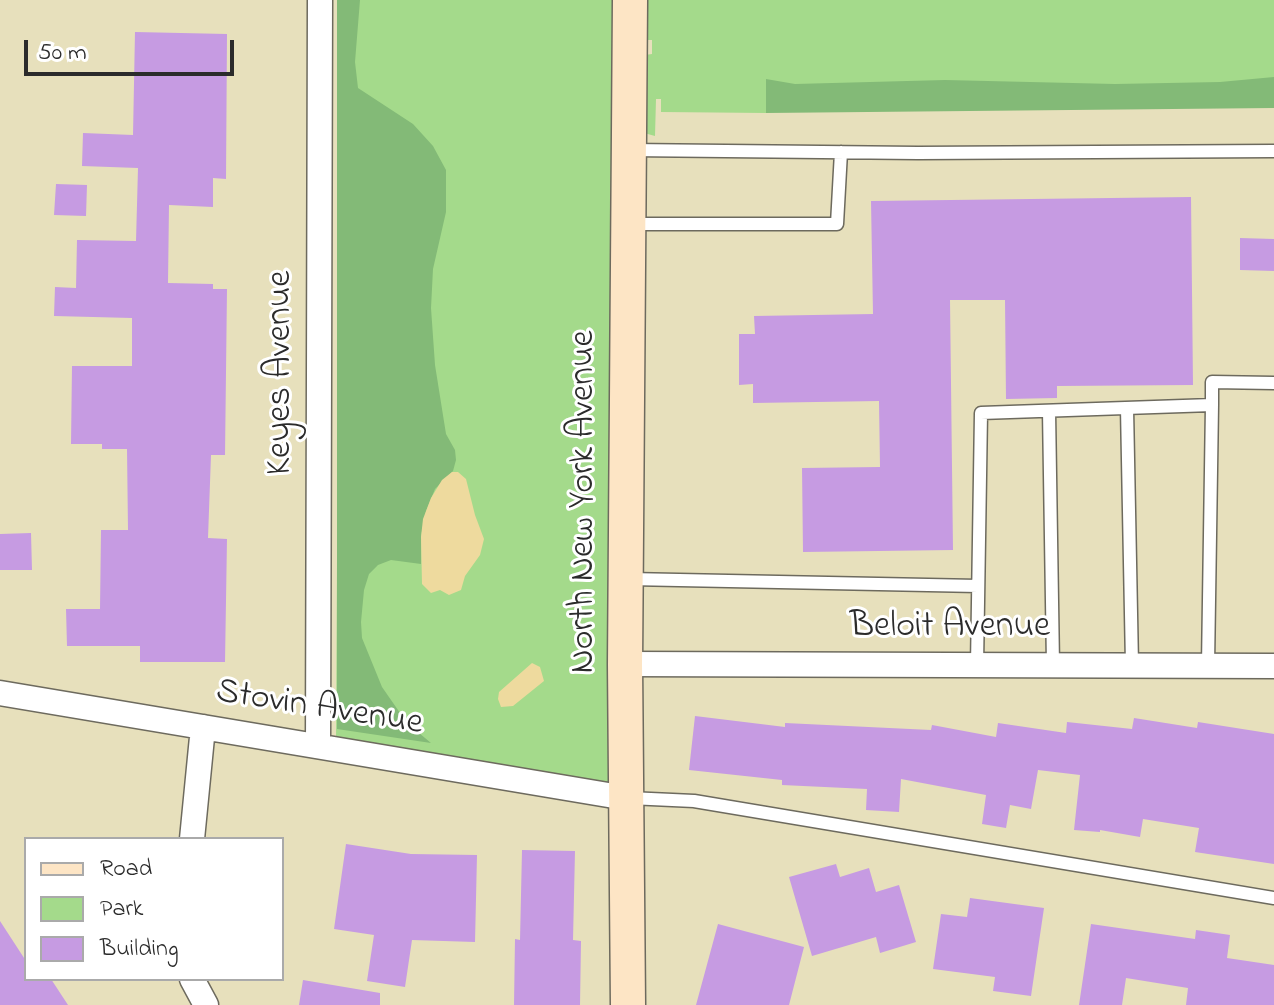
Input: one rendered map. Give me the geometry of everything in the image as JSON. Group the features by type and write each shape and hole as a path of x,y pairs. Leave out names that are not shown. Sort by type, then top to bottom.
{"street":[{"name":"Keyes Avenue","path":"318,746 320,0"},
{"name":"North New York Avenue","path":"628,1005 625,664 630,0"},
{"name":"Beloit Avenue","path":"625,664 1274,666"},
{"name":"Stovin Avenue","path":"0,693 626,798"},
{"path":"192,837 203,727"},
{"path":"193,981 206,1005"}],"lane":[{"path":"629,150 1274,151"},
{"path":"628,224 837,224 841,152"},
{"path":"1208,665 1212,382 1274,383"},
{"path":"977,665 981,413 1212,405"},
{"path":"1127,408 1132,665"},
{"path":"1049,411 1053,665"},
{"path":"626,579 978,586"},
{"path":"626,798 694,801 1274,898"}],"green space":[{"path":"337,0 360,0 355,62 358,88 413,124 433,146 446,170 446,212 433,269 431,308 435,365 446,434 455,450 456,460 453,471 435,489 426,511 421,536 421,564 391,560 378,565 369,574 364,590 361,622 362,638 382,687 407,723 431,743 337,729"},
{"path":"340,0 619,0 610,788 336,743"},
{"path":"644,0 1274,0 1274,104 766,100 766,113 661,112 661,99 656,99 655,136 644,133 645,55 652,54 652,40 644,40"},
{"path":"1274,77 1274,108 766,113 766,79 795,84 945,80 1115,84 1220,82"}],"sand":[{"path":"452,472 458,472 466,479 484,539 480,555 465,576 461,590 449,595 440,590 431,593 422,584 421,537 423,519 431,498 442,480"},
{"path":"532,663 540,667 544,681 513,706 501,707 499,692"}],"building":[{"path":"135,32 227,34 226,179 213,178 213,207 169,205 168,283 213,284 213,289 227,289 225,455 211,455 208,538 227,539 225,662 140,662 140,646 67,646 66,609 100,609 101,530 128,530 127,449 102,449 102,444 71,444 72,366 132,366 132,318 54,316 55,287 76,288 77,240 136,241 138,168 82,166 83,133 133,135"},
{"path":"56,184 87,185 86,216 54,215"},
{"path":"1191,197 1193,385 1057,386 1057,398 1006,399 1005,300 950,300 953,550 803,552 802,468 880,467 879,401 753,403 753,384 739,385 739,334 755,334 754,316 873,314 871,201"},
{"path":"1240,238 1274,239 1274,271 1240,270"},
{"path":"31,533 32,570 0,570 0,534"},
{"path":"695,716 785,727 785,723 931,730 932,725 996,737 998,723 1066,733 1067,722 1132,729 1134,718 1197,728 1198,722 1274,734 1274,864 1195,852 1199,828 1143,819 1140,837 1100,830 1074,830 1080,775 1038,770 1031,809 1010,805 1006,828 982,824 986,795 901,779 899,812 866,810 867,789 782,785 782,780 689,770"},
{"path":"346,844 411,854 477,855 475,942 412,940 405,987 367,981 374,935 334,929"},
{"path":"522,850 575,851 573,940 581,941 580,1005 514,1005 515,939 520,940"},
{"path":"836,864 840,877 869,868 876,892 899,885 916,942 880,953 876,937 812,956 789,877"},
{"path":"970,898 1044,908 1031,996 993,991 995,977 933,969 941,914 967,917"},
{"path":"0,921 24,958 24,981 52,981 68,1005 0,1005"},
{"path":"718,924 804,947 789,1005 696,1005"},
{"path":"1091,924 1195,939 1196,930 1230,935 1227,958 1274,965 1274,1005 1186,1005 1188,988 1126,978 1122,1005 1079,1005"},
{"path":"303,980 380,993 380,1005 299,1005"}]}
